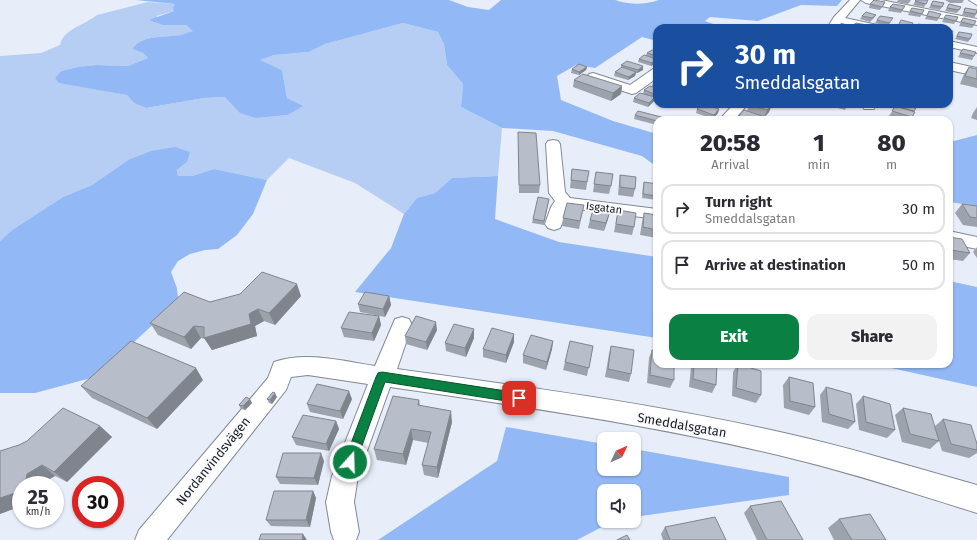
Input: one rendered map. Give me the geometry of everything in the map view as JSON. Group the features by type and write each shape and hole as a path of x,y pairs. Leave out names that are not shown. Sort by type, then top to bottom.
{"street":[{"path":"834,24 855,0"},
{"path":"866,0 977,22"},
{"path":"838,19 860,24"},
{"path":"953,45 975,50"},
{"path":"953,67 977,72"},
{"path":"593,77 632,90 653,75"},
{"path":"730,116 737,108"},
{"path":"553,144 557,193 564,202 559,206 554,224"},
{"name":"Isgatan","path":"564,202 653,213"},
{"path":"953,238 977,242"},
{"path":"345,532 340,502 345,476 402,325"},
{"name":"Smeddalsgatan","path":"280,376 308,366 596,410 770,441 832,457 977,499"},
{"name":"Nordanvindsvägen","path":"150,540 280,376"}],"shaded area":[{"path":"136,0 449,0 468,7 489,10 501,0 615,0 637,4 659,0 842,0 837,6 801,5 758,21 710,17 705,21 714,24 653,24 653,40 642,37 595,68 576,65 557,76 561,100 613,121 653,133 653,164 642,156 553,131 502,128 461,107 463,84 447,65 444,44 438,32 403,23 325,44 309,52 274,55 260,60 282,70 287,98 303,106 288,115 256,118 240,113 225,97 204,98 146,108 134,103 127,95 59,83 55,78 61,71 78,67 96,65 128,66 148,58 143,53 132,49 141,41 181,35 193,31 186,25 163,25 149,20 174,11 173,8 175,4"},
{"path":"148,2 175,4 174,11 156,16 175,25 186,25 194,31 182,35 141,41 132,49 143,53 148,58 128,66 96,65 78,67 61,71 55,78 71,84 127,95 134,103 146,108 204,98 225,97 256,118 288,115 302,106 287,98 282,70 259,60 274,55 309,52 325,44 403,23 438,32 444,44 447,65 463,84 461,107 502,128 498,176 452,178 435,193 417,198 404,214 355,183 289,158 267,180 214,169 192,176 178,176 177,170 187,162 128,160 92,185 63,197 12,230 0,241 0,56 41,53 60,45 65,35 97,15"},
{"path":"977,135 977,206 953,203 954,141"},
{"path":"175,147 190,152 187,162 177,170 178,176 192,176 214,169 267,180 253,214 237,235 218,249 205,250 190,254 178,261 171,272 177,288 178,298 170,309 91,378 35,393 0,393 0,241 12,230 63,197 92,185 128,160 151,151"},
{"path":"498,176 495,219 559,242 653,256 653,337 355,292 391,248 404,214 417,198 435,193 452,178"},
{"path":"953,282 977,287 977,387 891,368 953,368"},
{"path":"506,427 597,443 597,476 641,476 641,450 789,477 789,495 641,516 641,484 597,484 597,528 600,528 577,540 378,540 497,461"}],"building":[{"path":"874,0 885,2 882,7 870,4"},
{"path":"928,0 926,4 915,1"},
{"path":"933,1 944,3 942,7 931,5"},
{"path":"893,4 905,6 902,10 890,7"},
{"path":"949,4 961,7 959,10 947,8"},
{"path":"912,8 924,10 922,14 910,11"},
{"path":"965,8 977,10 976,14 964,12"},
{"path":"929,11 941,14 938,18 927,16"},
{"path":"866,12 876,15 872,18 862,16"},
{"path":"946,15 958,17 956,21 944,18"},
{"path":"880,16 893,18 889,23 877,20"},
{"path":"963,18 976,21 974,25 961,22"},
{"path":"901,20 913,23 912,24 899,24"},
{"path":"959,32 972,34 970,39 957,36"},
{"path":"963,49 976,52 974,56 960,53"},
{"path":"652,50 653,50 653,55 647,53"},
{"path":"644,55 653,58 653,62 652,63 639,59"},
{"path":"627,61 643,66 638,70 621,65"},
{"path":"579,64 587,67 579,72 572,69"},
{"path":"622,67 636,72 629,77 615,72"},
{"path":"969,67 977,69 977,79 965,76"},
{"path":"583,74 622,86 613,93 574,80"},
{"path":"650,86 653,87 653,93 644,90"},
{"path":"640,93 653,96 653,99 649,103 634,98"},
{"path":"716,108 719,109 714,115 697,109"},
{"path":"894,108 902,108 915,112 913,116 909,116 892,111"},
{"path":"903,108 916,108 914,111"},
{"path":"744,110 762,116 739,116"},
{"path":"638,111 657,116 653,116 653,120 635,115"},
{"path":"518,132 536,133 540,185 519,185"},
{"path":"572,169 589,171 587,182 571,180"},
{"path":"596,172 613,174 611,186 594,184"},
{"path":"620,175 636,177 635,189 620,187"},
{"path":"644,182 653,183 653,195 643,194"},
{"path":"538,197 549,199 544,221 533,219"},
{"path":"567,203 584,205 580,221 563,218"},
{"path":"962,204 977,206 977,218 970,217"},
{"path":"594,207 610,211 606,223 590,220"},
{"path":"618,210 636,213 634,227 616,224"},
{"path":"644,213 653,214 653,229 643,227"},
{"path":"953,238 962,239 970,253 953,250"},
{"path":"262,272 297,284 269,313 258,309 249,314 251,324 204,338 204,327 194,326 184,337 150,323 184,292 210,302 240,294"},
{"path":"365,292 389,296 383,309 358,304"},
{"path":"349,312 379,316 372,333 341,328"},
{"path":"416,316 436,322 426,342 405,336"},
{"path":"454,324 474,329 465,348 445,343"},
{"path":"492,328 514,334 506,355 483,349"},
{"path":"531,335 553,341 547,362 523,355"},
{"path":"131,341 196,368 147,418 81,386"},
{"path":"570,341 593,346 589,368 565,362"},
{"path":"611,346 634,350 631,374 608,369"},
{"path":"652,350 653,368 674,368 674,380 650,375"},
{"path":"694,368 717,368 716,385 693,379"},
{"path":"738,368 751,368 761,371 761,395 736,388"},
{"path":"789,377 813,383 815,407 790,401"},
{"path":"317,384 349,391 340,411 307,404"},
{"path":"826,387 851,394 855,422 829,414"},
{"path":"273,392 275,393 270,400 267,399"},
{"path":"393,396 419,400 418,405 451,411 437,467 422,465 431,432 411,429 403,454 374,449"},
{"path":"863,396 890,404 895,430 866,422"},
{"path":"246,397 250,399 243,406 239,405"},
{"path":"63,408 100,426 54,472 42,465 27,474 27,476 12,476 12,494 0,498 0,451 27,441"},
{"path":"903,408 931,414 939,441 910,434"},
{"path":"303,415 336,421 326,444 292,437"},
{"path":"943,419 971,425 977,444 977,450 951,444"},
{"path":"283,453 321,453 314,478 276,477"},
{"path":"274,491 313,491 306,520 266,520"},
{"path":"781,501 803,540 767,540 750,506"},
{"path":"870,514 886,540 852,540 839,519"},
{"path":"715,517 726,540 670,540 665,527"},
{"path":"261,534 303,534 302,540 259,540"},
{"path":"627,535 630,540 617,540"}],"route":[{"path":"350,462 382,377 519,398"}]}
